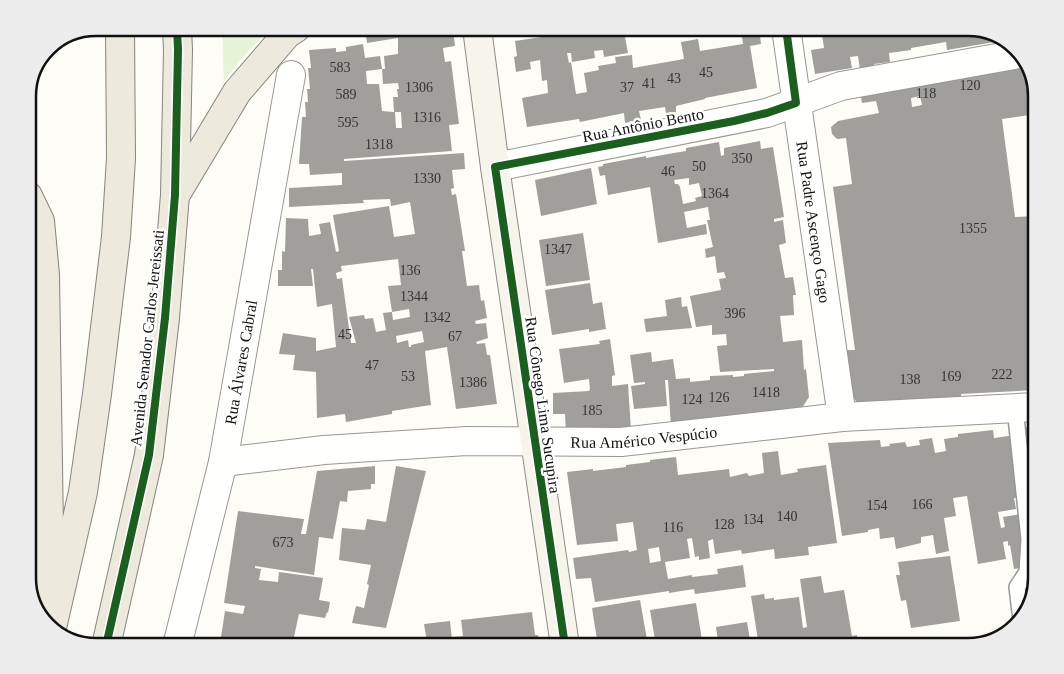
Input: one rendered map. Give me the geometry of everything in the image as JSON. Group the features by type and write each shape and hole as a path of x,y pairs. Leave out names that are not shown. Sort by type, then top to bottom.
{"main road":[{"path":"54,620 84,492 116,237 121,158 120,36"},
{"name":"Avenida Senador Carlos Jereissati","path":"108,638 148,455 165,318 175,195 177,36"},
{"path":"175,195 237,92 285,36"},
{"path":"36,213 40,222 45,276 49,528 44,607"}],"street":[{"name":"Rua Cônego Lima Sucupira","path":"478,36 494,167 564,638"},
{"name":"Rua Padre Ascenço Gago","path":"787,36 842,417"},
{"name":"Rua Antônio Bento","path":"494,167 734,121 767,113 841,86 1011,55"},
{"name":"Rua Álvares Cabral","path":"180,638 223,462 292,75"},
{"name":"Rua Américo Vespúcio","path":"223,462 324,450 468,441 621,442 842,417 1026,407"}],"lane":[{"path":"1026,407 1028,495"},
{"path":"1020,608 1017,587 1027,572 1028,556"}],"green space":[{"path":"222,36 263,36 241,59 224,81"}],"building":[{"path":"366,36 454,36 455,46 443,48 445,62 451,61 459,124 449,125 452,151 344,159 344,161 464,153 465,169 452,170 454,188 451,189 452,195 456,194 465,251 462,251 467,286 479,285 481,301 484,300 487,318 475,321 476,324 486,323 488,338 476,342 477,344 485,343 487,355 490,355 497,404 456,409 447,347 425,351 431,405 392,411 392,414 346,422 345,414 317,418 316,372 293,370 295,355 279,354 283,333 316,338 316,351 336,347 332,304 317,307 313,269 311,269 313,286 278,286 278,270 282,270 282,251 285,252 286,218 308,219 309,236 321,234 319,224 330,222 336,252 339,251 333,215 389,206 394,237 415,234 410,202 391,206 390,199 363,200 364,203 289,207 289,188 342,185 342,173 310,175 309,164 299,164 302,117 306,117 305,102 308,102 307,89 310,89 308,68 311,68 309,50 336,48 336,52 346,51 346,47 363,44 365,58 380,56 382,69 385,69 384,56 398,54 398,38 367,43","holes":["382,69 383,84 398,83 398,97 393,97 394,112 382,111 379,84 367,84 366,71","395,112 401,112 402,128 396,128","398,259 401,285 388,286 392,312 383,313 386,330 376,332 373,318 365,319 364,315 349,317 356,343 351,343 342,278 337,279 336,273 342,271 341,266","409,309 410,317 393,320 392,312","422,331 424,342 411,345 411,347 409,347 408,340 397,343 396,336"]},
{"path":"548,36 629,36 625,37 628,53 604,57 603,50 594,51 595,58 572,62 571,53 567,53 569,63 571,62 576,94 587,92 584,73 599,70 598,66 616,63 615,57 632,55 633,68 684,59 681,42 698,39 700,51 743,44 742,36 760,36 761,44 750,46 757,88 705,98 676,106 676,112 666,114 665,107 639,111 641,120 625,123 624,113 580,122 579,119 527,127 522,98 548,93 547,80 542,81 540,60 530,62 531,69 516,72 514,57 517,56 515,41"},
{"path":"822,36 968,36 983,38 994,42 947,50 946,42 911,48 911,50 889,53 890,62 874,64 875,67 860,70 858,56 850,57 852,68 815,74 811,50 824,48"},
{"path":"1018,64 1020,66 1027,85 1028,115 1002,119 1015,217 1028,216 1028,390 961,394 961,399 865,403 857,402 849,393 846,350 855,350 833,187 852,184 846,138 837,139 832,134 831,127 838,121 879,113 876,101 862,103 860,90","holes":["920,96 922,105 912,107 911,98"]},
{"path":"760,141 761,149 773,147 784,217 774,219 774,222 783,220 786,243 779,245 785,278 793,277 796,295 793,295 794,315 780,316 783,342 802,340 804,370 806,369 809,397 802,408 671,426 668,380 665,380 667,406 634,409 631,386 645,384 645,382 634,383 630,355 651,352 652,362 673,359 676,379 690,378 690,382 710,380 710,376 744,376 744,374 774,371 774,369 720,372 717,346 727,345 726,334 712,335 712,325 696,327 690,296 721,290 719,279 726,278 724,272 717,273 715,256 706,258 705,249 713,247 707,220 710,220 708,207 684,212 687,228 706,224 707,234 658,243 650,187 608,195 605,175 600,176 598,167 603,166 603,164 646,156 646,158 686,151 686,148 719,142 721,156 724,155 724,148","holes":["689,178 689,185 699,183 702,196 695,198 696,201 683,204 680,187 678,184 675,184 674,180"]},
{"path":"591,168 597,204 541,216 535,180"},
{"path":"583,233 590,280 546,286 539,240"},
{"path":"590,283 593,304 602,302 606,329 589,332 589,329 552,335 545,290"},
{"path":"681,297 682,307 687,306 692,328 646,332 644,319 667,316 665,300"},
{"path":"610,339 615,375 612,376 612,386 628,384 631,431 566,432 565,414 553,414 553,393 589,391 590,389 589,379 564,383 559,349 600,344 599,341"},
{"path":"1028,427 1028,467 1024,467 1020,428"},
{"path":"993,430 994,438 1016,435 1024,497 1014,498 1016,509 998,512 1001,528 1005,527 1003,517 1026,513 1028,519 1028,569 1027,567 1014,569 1008,541 1003,542 1006,559 978,564 967,496 953,498 956,516 944,518 949,551 936,554 933,535 921,537 921,543 896,549 894,537 880,539 879,528 868,530 868,532 842,536 828,443 880,440 881,447 905,442 907,447 920,445 919,440 932,438 935,453 946,451 944,439 958,437 958,434"},
{"path":"778,451 781,475 798,472 797,469 826,465 837,543 808,547 809,555 775,559 774,549 742,554 741,550 715,554 713,539 708,541 710,558 699,560 699,556 695,557 692,538 687,539 690,558 665,562 668,579 692,575 692,577 718,574 717,569 743,565 746,587 695,594 694,589 669,593 669,591 595,602 591,578 576,579 573,558 637,550 633,522 616,524 618,541 577,545 567,472 626,467 626,465 650,462 650,460 676,457 678,475 729,469 730,477 747,473 749,476 764,473 762,453","holes":["659,547 661,561 650,563 648,549"]},
{"path":"375,466 375,484 371,484 371,489 348,491 347,502 340,501 333,539 319,537 314,575 255,566 255,568 261,569 259,580 278,582 279,572 323,578 319,600 330,602 328,613 325,618 299,614 294,638 221,637 225,611 243,614 245,606 224,603 238,511 304,519 301,534 306,534 317,471"},
{"path":"396,466 426,471 386,628 352,623 356,606 364,608 371,565 339,560 342,528 365,530 367,519 386,522"},
{"path":"1024,474 1028,474 1028,508"},
{"path":"950,556 960,621 911,628 906,600 901,601 896,575 900,575 898,562"},
{"path":"821,576 824,593 844,590 852,636 857,635 857,638 758,638 751,596 764,594 765,599 774,598 774,600 799,597 803,628 807,627 800,579"},
{"path":"640,600 647,638 597,638 592,608"},
{"path":"696,603 702,638 655,638 650,610"},
{"path":"532,612 535,635 538,635 538,638 454,638 463,636 461,620"},
{"path":"450,621 452,638 426,638 424,624"},
{"path":"747,622 750,638 718,638 716,627"}],"cycle path":[{"path":"108,638 149,455 165,318 175,195 177,36"},
{"path":"564,638 495,167 734,121 767,113 796,103 787,36"}]}
